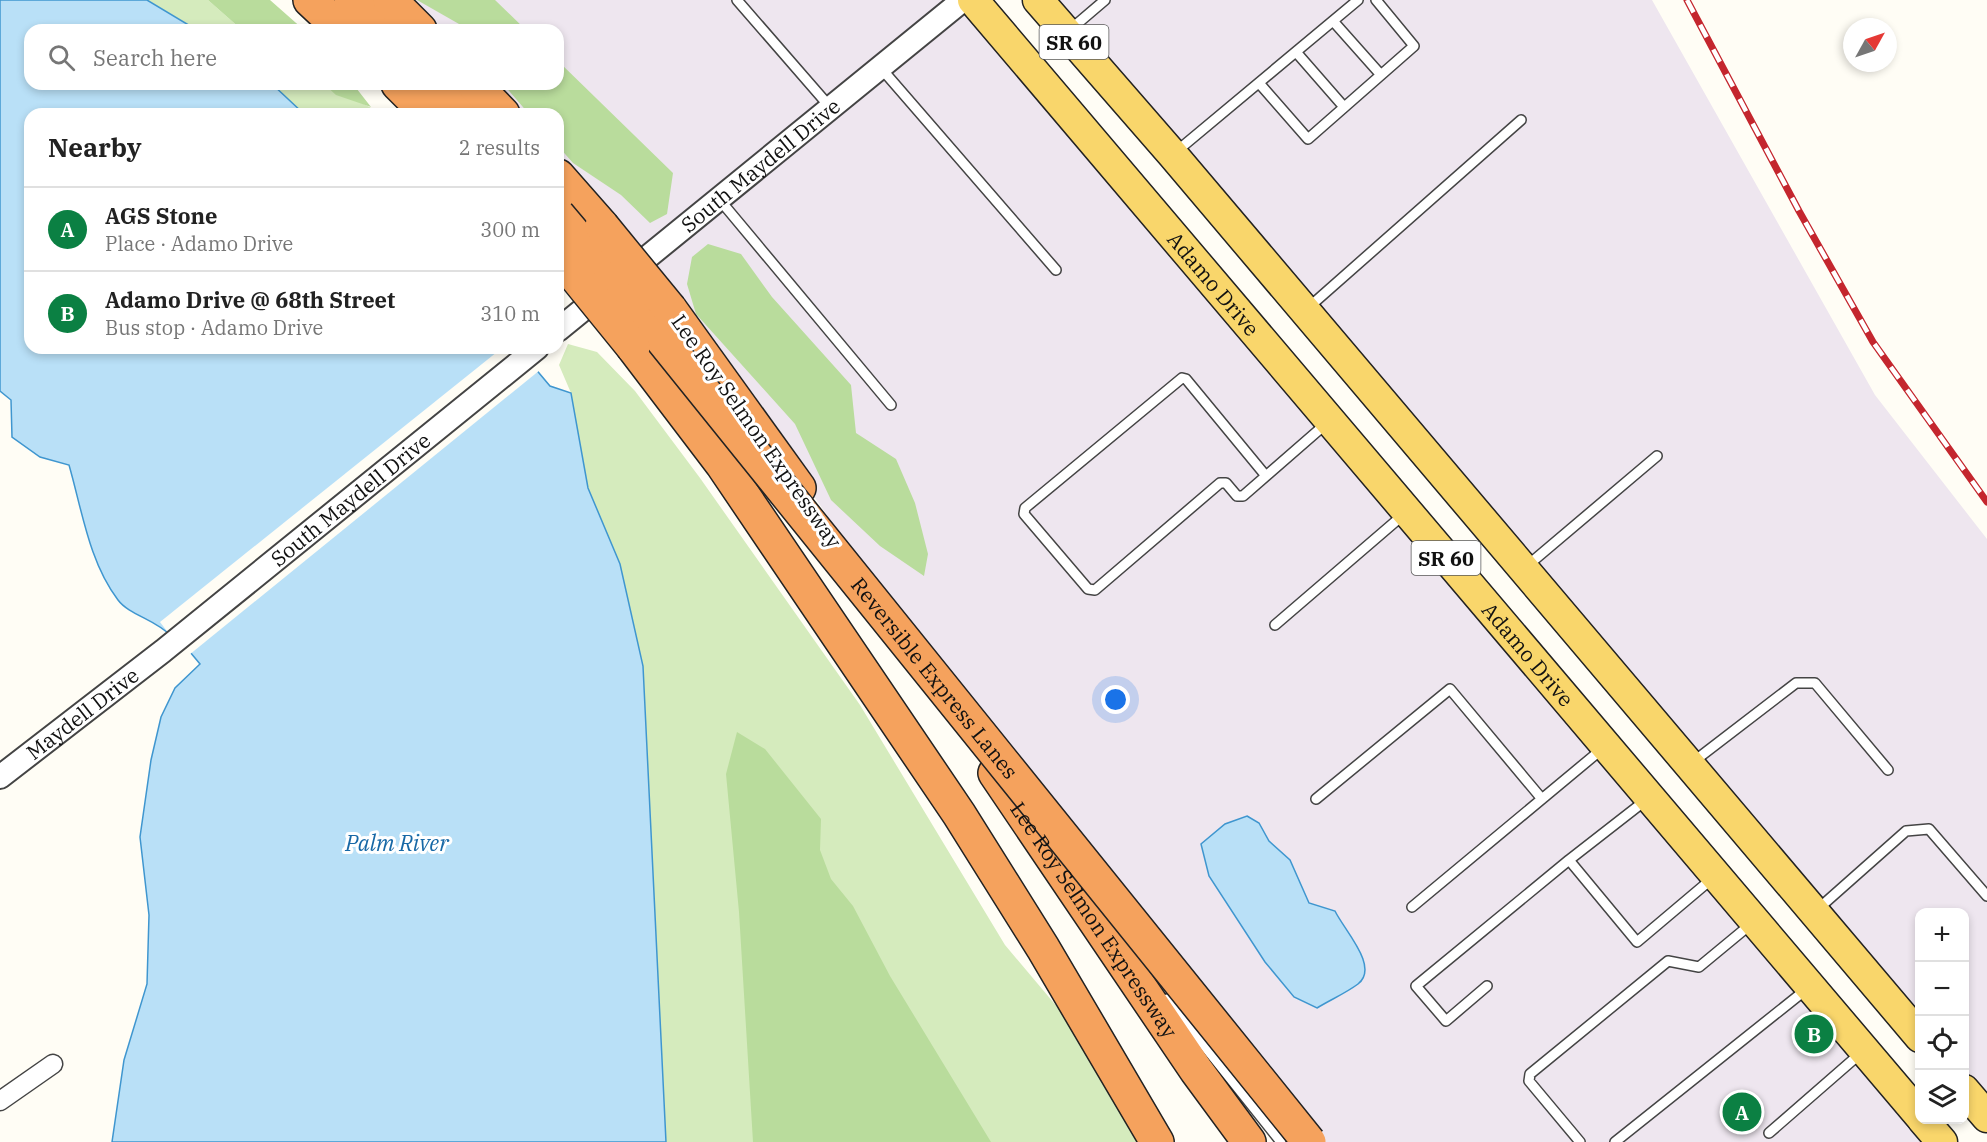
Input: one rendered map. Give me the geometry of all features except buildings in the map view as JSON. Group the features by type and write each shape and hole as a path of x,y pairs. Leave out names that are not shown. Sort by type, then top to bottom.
{"highway":[{"path":"310,0 336,24"},
{"path":"351,0 376,24"},
{"path":"390,0 414,24"},
{"path":"404,90 422,108"},
{"path":"442,90 460,108"},
{"path":"480,90 497,108"},
{"name":"Lee Roy Selmon Expressway","path":"564,183 670,309 781,462 1248,1142"},
{"name":"Reversible Express Lanes","path":"564,222 1309,1142"},
{"path":"564,263 633,347 722,464 953,805 1043,948 1157,1142"}],"main road":[{"name":"Adamo Drive","path":"973,0 1755,921 1928,1129"},
{"name":"SR 60","path":"1038,0 1173,155 1345,361 1915,1031"},
{"path":"1307,393 1345,361"},
{"path":"1650,797 1689,765"},
{"path":"1969,1095 1987,1117"}],"street":[{"name":"South Maydell Drive","path":"564,325 963,0"},
{"name":"South Maydell Drive","path":"163,651 530,354"},
{"name":"Maydell Drive","path":"0,777 163,651"},
{"path":"0,1101 53,1064"}],"lane":[{"path":"737,0 831,107"},
{"path":"1066,33 1106,0"},
{"path":"1173,155 1358,0"},
{"path":"1259,84 1308,140 1414,46 1376,0"},
{"path":"1333,21 1381,75"},
{"path":"1296,52 1344,107"},
{"path":"880,67 1056,270"},
{"path":"1304,312 1521,120"},
{"path":"719,199 891,405"},
{"path":"1266,476 1182,378 1025,508 1024,514 1088,589 1095,590 1220,483 1226,483 1240,497 1266,476 1330,421"},
{"path":"1523,570 1657,456"},
{"path":"1275,625 1408,512"},
{"path":"1689,765 1796,683 1815,683 1888,771"},
{"path":"1316,799 1450,689 1542,799"},
{"path":"1412,907 1606,745"},
{"path":"1487,986 1446,1021 1416,986 1569,860 1650,797"},
{"path":"1814,912 1906,831 1929,829 1987,896"},
{"path":"1569,860 1637,942 1716,875"},
{"path":"1059,867 1106,917"},
{"path":"1580,1142 1529,1081 1530,1074 1668,961 1699,968 1755,921"},
{"path":"1615,1142 1810,987"},
{"path":"1162,992 1281,1142"},
{"path":"1769,1133 1864,1050"}],"shaded area":[{"path":"399,0 961,0 638,257 564,174 564,108 506,108 489,90 564,90 564,24 427,24"},
{"path":"970,0 1915,1106 1915,1124 1931,1124 1946,1142 1307,1142 1012,783 735,382 642,259"},
{"path":"1050,0 1652,0 1875,395 1987,539 1987,1103 1969,1082 1969,908 1915,908 1915,1018"}],"green space":[{"path":"147,0 208,0 235,24 187,24"},
{"path":"208,0 270,0 297,24 235,24"},
{"path":"417,0 495,0 520,24 459,24"},
{"path":"564,67 673,173 667,214 650,223 621,195 573,163 564,153 564,108 524,108 508,90 564,90"},
{"path":"278,90 331,90 370,108 298,108"},
{"path":"331,90 358,90 371,107 336,95"},
{"path":"708,244 741,254 772,297 851,385 856,433 896,459 915,503 928,554 924,576 880,546 831,500 795,424 696,314 687,284 692,257"},
{"path":"568,344 597,352 635,391 700,478 860,705 1005,945 1080,1034 1154,1142 666,1142 643,666 620,564 588,488 571,393 559,365"},
{"path":"737,732 765,749 821,819 820,850 831,879 853,906 890,976 991,1142 753,1142 739,912 726,774"}],"water":[{"name":"Palm River","path":"0,0 147,0 187,24 24,24 24,90 278,90 298,108 24,108 24,354 523,354 550,386 571,393 588,488 620,564 643,666 666,1142 112,1142 124,1060 147,984 149,915 140,837 151,760 161,717 175,688 200,664 175,634 171,636 165,630 129,610 118,600 108,585 93,552 69,465 40,457 12,437 11,400 0,391"},
{"path":"1247,816 1259,823 1269,841 1290,860 1309,903 1335,911 1363,958 1364,977 1358,984 1317,1008 1294,997 1265,962 1209,876 1201,844 1225,824"}],"pier":[{"path":"495,354 526,354 540,370 189,655 160,622"}],"railway":[{"path":"1687,0 1799,211 1873,342 1987,502"}],"place":[{"name":"Adamo Drive @ 68th Street","path":"1814,1034"},
{"name":"AGS Stone","path":"1742,1112"}]}
